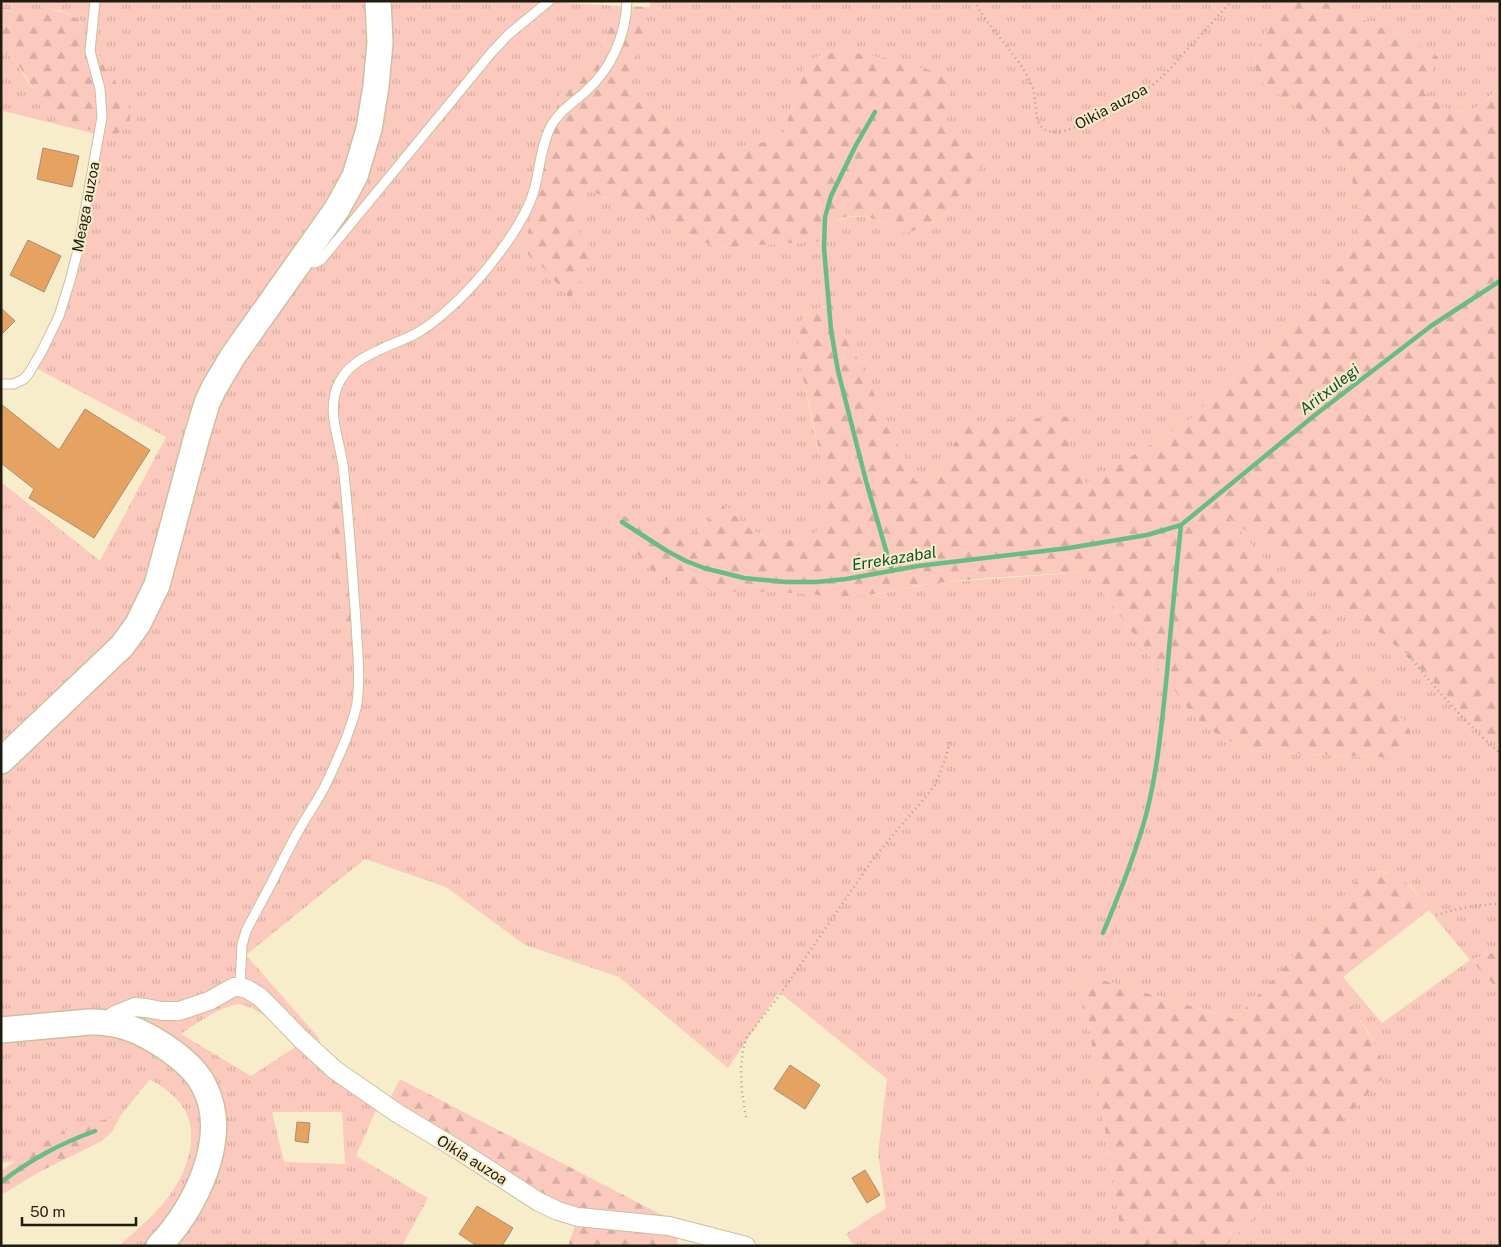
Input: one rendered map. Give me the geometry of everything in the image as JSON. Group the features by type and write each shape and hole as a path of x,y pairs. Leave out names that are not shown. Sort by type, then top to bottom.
{"street":[{"path":"1,761 115,654 138,624 150,600 160,575 197,436 210,397 225,368 341,203 361,160 369,129 378,72 380,42 378,1"},
{"path":"105,1022 115,1015 135,1008 171,1012 189,1008 240,986"},
{"name":"Oikia auzoa","path":"240,986 260,997 335,1070 397,1113 539,1202 569,1214 669,1226 746,1246"},
{"path":"1,1030 77,1022 105,1022 126,1026 141,1032 170,1050 198,1076 205,1086 210,1101 213,1133 209,1158 204,1175 188,1210 159,1246"}],"lane":[{"name":"Meaga auzoa","path":"1,384 18,383 34,367 57,321 76,257 102,117 100,88 90,51 95,1"},
{"path":"301,260 310,264 321,260 492,52 509,34 549,1"},
{"path":"240,986 242,945 246,931 299,829 329,777 352,722 356,707 359,680 354,591 343,464 333,412 338,384 346,372 356,363 415,334 429,325 462,297 485,272 528,206 534,189 545,141 555,120 567,106 594,84 610,61 622,32 627,1"}],"path":[{"name":"Oikia auzoa","path":"974,1 986,22 1026,72 1035,92 1038,122 1045,130 1056,132 1070,129 1093,119 1146,91 1165,74 1232,1"},
{"path":"1406,652 1454,710 1500,753"},
{"path":"746,1117 741,1070 743,1049 747,1037 779,996 871,862 935,785 946,758 950,740"},
{"path":"1436,915 1464,907 1500,904"}],"green space":[{"path":"1,1 558,1 561,3 621,6 592,62 574,73 559,98 526,241 527,252 542,266 574,224 587,189 718,248 821,241 826,230 831,225 848,217 868,218 888,224 904,233 932,223 953,204 988,156 955,133 946,120 946,104 954,78 902,63 823,55 807,61 782,138 707,155 638,101 633,93 631,77 651,1 1283,1 1261,41 1256,55 1255,67 1258,77 1335,139 1349,166 1355,188 1358,227 1353,246 1343,263 1295,317 1185,424 1085,484 1062,433 1075,416 943,466 935,474 914,481 832,305 807,314 802,320 799,332 803,376 827,494 827,514 819,529 808,537 796,540 774,539 748,527 724,505 694,534 612,514 633,549 643,561 792,592 829,596 873,595 935,583 1088,572 1191,713 1226,739 1247,748 1264,752 1393,758 1408,726 1226,515 1387,638 1500,746 1500,950 1471,960 1494,984 1500,982 1500,1246 1226,1246 1385,1074 1373,1040 1345,995 1343,977 1382,1023 1470,960 1412,887 1386,872 1376,871 1365,873 1356,881 1280,972 1235,1019 1081,974 1123,1246 854,1246 846,1234 886,1208 878,1153 887,1079 779,992 728,1068 619,977 525,945 446,887 365,859 246,955 318,1037 326,1063 380,1101 356,1156 428,1198 402,1246 119,1246 150,1218 174,1190 190,1153 190,1127 187,1114 173,1096 150,1079 121,1115 81,1126 44,1144 16,1161 1,1163 1,482 100,561 166,437 34,367 59,316 100,135 125,98 103,63 81,21 70,14 58,10 1,7","holes":["240,1004 264,1015 297,1046 251,1076 181,1034 218,1011","272,1112 342,1112 345,1164 284,1162"]},
{"path":"1283,1 1321,1 1410,40 1438,57 1424,93 1446,108 1464,112 1472,109 1481,105 1500,87 1500,746 1387,638 1228,517 1408,726 1412,743 1405,754 1393,758 1273,752 1247,748 1232,742 1208,727 1191,713 1088,572 956,581 926,584 861,596 840,596 718,591 693,588 660,576 643,561 611,513 694,534 724,505 747,527 764,536 784,540 806,538 822,525 827,509 827,490 798,351 798,335 799,327 804,317 822,307 832,305 915,481 935,474 943,466 966,423 1076,416 1063,433 1085,484 1185,424 1295,317 1343,263 1353,246 1358,227 1355,188 1349,166 1335,139 1258,77 1255,67 1256,55 1261,41"},
{"path":"1321,1 1500,1 1500,87 1476,109 1464,112 1453,111 1441,106 1424,93 1410,40"},
{"path":"621,6 650,7 631,77 632,90 636,98 707,155 782,138 807,61 830,54 847,53 894,60 955,78 946,107 946,117 956,133 989,156 954,204 932,223 904,233 878,220 859,216 849,217 840,219 832,224 821,241 718,248 587,189 574,224 595,253 570,299 542,266 529,256 526,241 556,109 563,89 574,73 592,62"},
{"path":"1,7 58,11 81,22 89,33 103,63 125,98 130,117 128,126 115,134 97,133 69,119 50,105 33,87 16,62 1,50"},
{"path":"1,50 16,63 33,88 48,103 100,135 3,111 1,116"},
{"path":"343,500 354,639 351,640 346,638 342,631 333,506 336,501"},
{"path":"1376,871 1394,875 1401,879 1413,889 1429,910 1343,977 1343,990 1352,1009 1375,1044 1386,1074 1226,1246 1123,1246 1081,974 1235,1019 1280,972 1356,881 1365,873"},
{"path":"1500,950 1500,982 1494,985 1471,960"},
{"path":"400,1079 658,1213 679,1221 677,1246 568,1246 578,1217 386,1106"},
{"path":"121,1115 112,1132 100,1142 41,1171 1,1195 1,1171 54,1137 72,1128"}],"building":[{"path":"43,148 79,156 72,187 37,179"},
{"path":"28,240 61,256 44,292 10,275"},
{"path":"1,308 15,321 1,335"},
{"path":"1,404 59,450 85,409 150,450 94,538 29,498 34,489 1,463"},
{"path":"790,1065 820,1085 805,1109 774,1089"},
{"path":"297,1122 310,1123 308,1143 295,1141"},
{"path":"865,1170 880,1195 867,1203 852,1178"},
{"path":"477,1206 513,1228 502,1246 477,1246 459,1234"}],"waterway":[{"path":"875,112 856,145 831,196 825,217 824,248 831,330 838,371 866,481 892,571"},
{"name":"Errekazabal","path":"622,522 667,551 704,568 744,578 786,582 817,582 846,579 918,566 1069,548 1147,535 1181,525 1315,415 1431,326 1500,281"},
{"path":"1103,933 1137,845 1154,780 1181,525"},
{"path":"1,1182 46,1153 69,1141 95,1131"}],"water label":[{"name":"Aritxulegi","path":"1329,389"}]}
